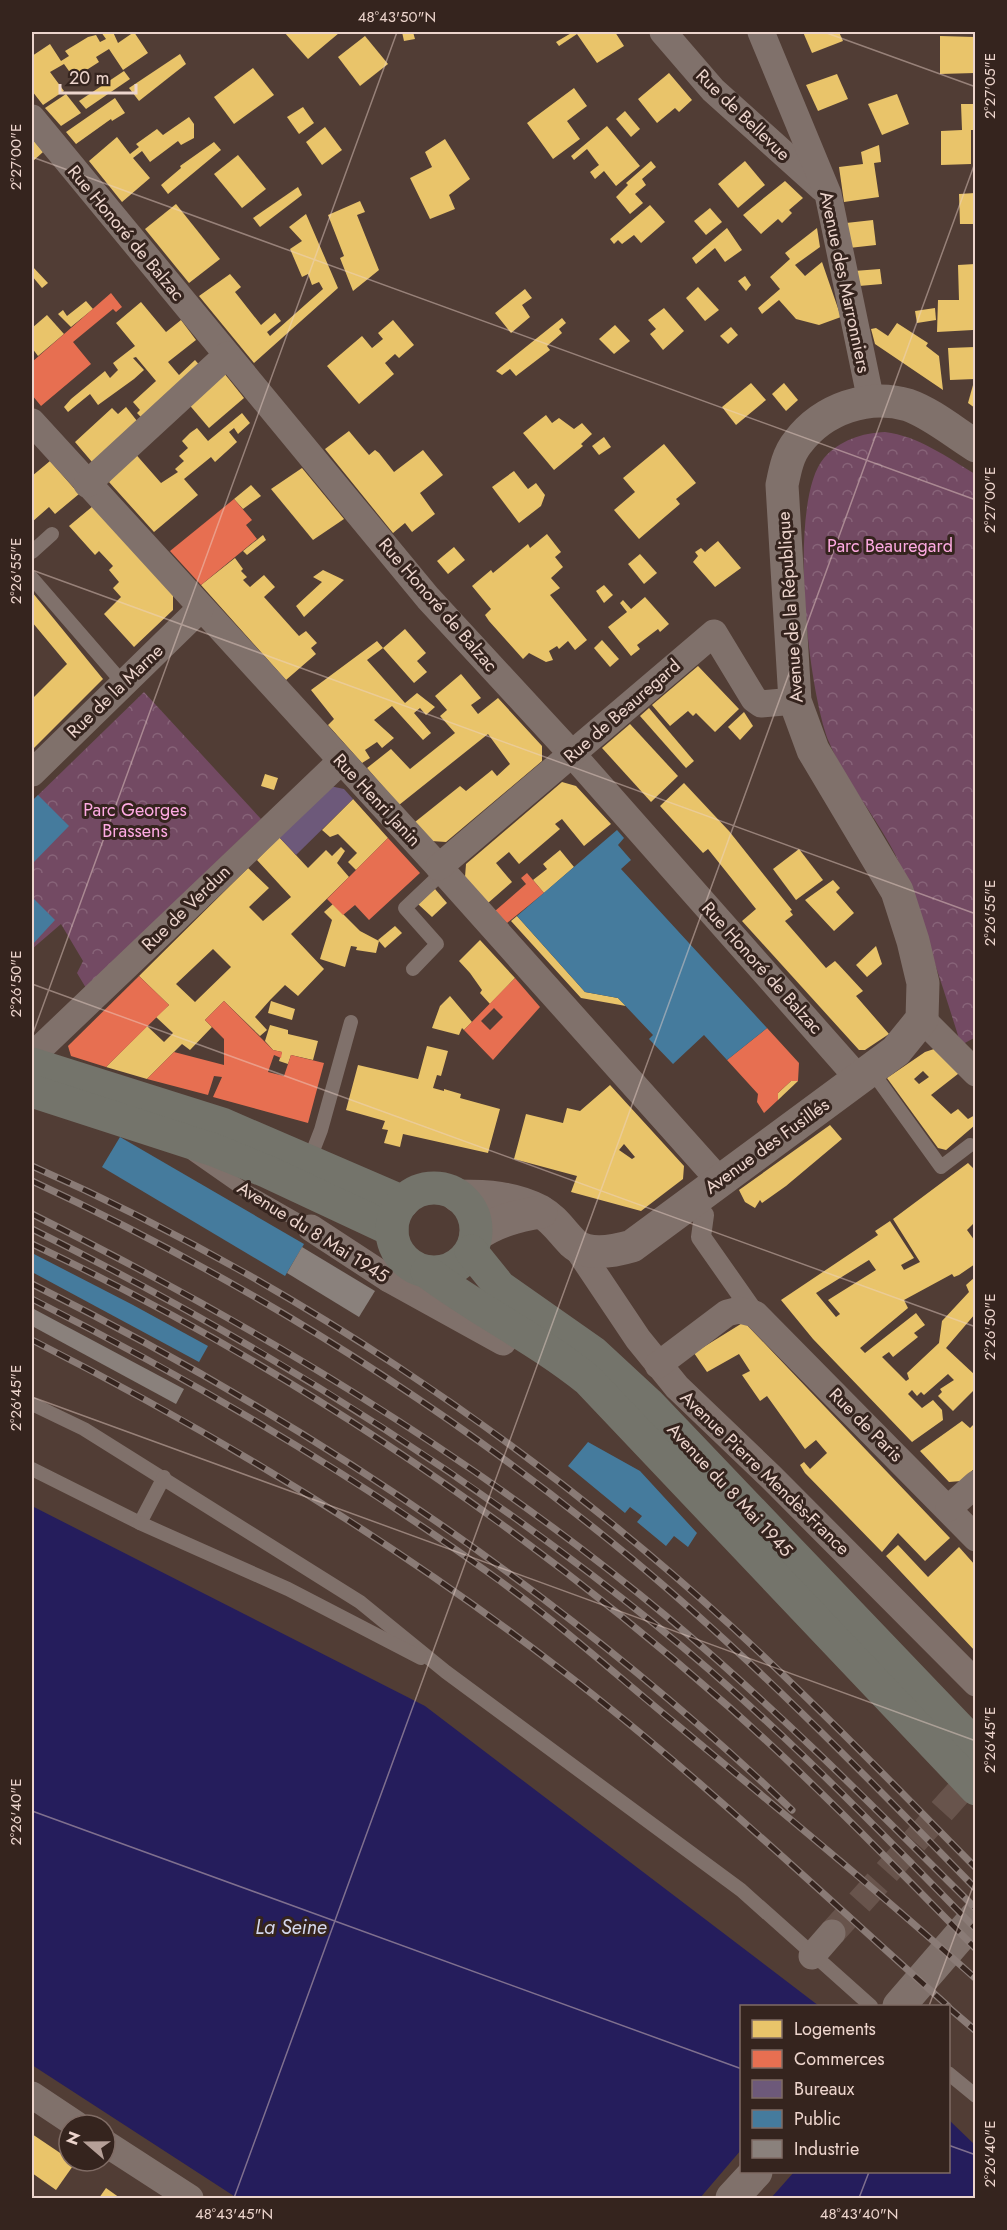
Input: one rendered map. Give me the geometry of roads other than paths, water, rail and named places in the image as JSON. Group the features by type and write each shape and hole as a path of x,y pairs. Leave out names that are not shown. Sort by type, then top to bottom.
{"main road":[{"name":"Avenue de la République","path":"922,1019 923,983 897,891 813,750 795,701 782,485 787,464 797,443 816,423 851,404 871,401 894,402 911,406 975,446"},
{"name":"Avenue des Fusillés","path":"587,1249 632,1246 718,1180 896,1051 922,1019"},
{"name":"Avenue du 8 Mai 1945","path":"32,1064 193,1114 309,1161 402,1248 458,1295 594,1353 648,1403 975,1746"},
{"name":"Avenue du 8 Mai 1945","path":"32,1091 176,1138 268,1172 402,1248"},
{"path":"474,1243 472,1213 467,1203 458,1196 441,1189 427,1189 414,1193 402,1248 440,1272 452,1268 493,1224 511,1217 541,1212"},
{"path":"458,1196 504,1198 541,1212 587,1249"},
{"name":"Avenue du 8 Mai 1945","path":"474,1243 523,1323 603,1395 975,1789"},
{"path":"901,2005 975,1917"},
{"path":"732,2199 755,2173"}],"street":[{"name":"Rue de Bellevue","path":"663,32 713,90 828,194"},
{"name":"Avenue des Marronniers","path":"761,32 828,194 871,401"},
{"name":"Rue Honoré de Balzac","path":"32,118 428,598 865,1075"},
{"path":"87,484 227,355"},
{"name":"Rue Henri Janin","path":"32,422 200,609 441,870 718,1180"},
{"name":"Rue de la Marne","path":"32,773 200,609"},
{"name":"Rue de Beauregard","path":"441,870 714,633 754,699 761,704 795,701"},
{"name":"Rue de Verdun","path":"32,1056 340,760"},
{"path":"922,1019 975,1073"},
{"name":"Rue de Paris","path":"704,1215 701,1237 755,1314 949,1508 975,1538"},
{"name":"Avenue du 8 Mai 1945","path":"310,1228 402,1248"},
{"name":"Avenue Pierre Mendès-France","path":"587,1249 615,1308 658,1365 975,1683"},
{"path":"658,1365 727,1313 739,1310 755,1314"},
{"path":"949,1508 975,1484"},
{"path":"812,1956 832,1933"},
{"path":"32,2096 58,2113"},
{"path":"117,2151 190,2199"}],"lane":[{"path":"32,552 52,534"},
{"path":"32,578 123,683"},
{"path":"413,969 437,944 405,908 441,870"},
{"path":"309,1161 321,1130 351,1022"},
{"path":"865,1075 941,1167 970,1144"},
{"name":"Avenue du 8 Mai 1945","path":"176,1138 199,1160 246,1191 310,1228"},
{"path":"32,1404 84,1429 164,1477 360,1602 446,1672 741,1890 869,2005"},
{"path":"32,1469 140,1523 288,1589 446,1672"},
{"path":"140,1523 164,1477"},
{"path":"950,2075 975,2096"}],"water":[{"name":"La Seine","path":"32,1506 425,1706 818,2005 740,2005 740,2173 950,2173 950,2121 975,2145 975,2198 237,2198 117,2120 117,2113 106,2113 32,2065"}],"tunnel":[{"path":"832,1933 976,1773"}],"railway":[{"path":"32,1166 126,1210 310,1311 399,1367 486,1427 570,1490 730,1625 824,1715 976,1868"},
{"path":"32,1181 191,1261 268,1304 344,1350 490,1449 562,1503 677,1597 765,1677 976,1889"},
{"path":"32,1214 198,1301 280,1348 360,1397 517,1501 666,1616 746,1686 824,1759 976,1909"},
{"path":"32,1229 115,1271 277,1362 355,1410 509,1513 657,1626 740,1697 821,1773 976,1929"},
{"path":"32,1244 126,1291 308,1394 397,1451 567,1573 649,1639 761,1736 976,1949"},
{"path":"32,1284 135,1337 236,1394 432,1518 526,1586 617,1657 706,1732 792,1810"},
{"path":"32,1299 150,1361 265,1427 379,1498 489,1573 584,1647 827,1850 976,1979"},
{"path":"32,1340 169,1413 304,1492 498,1622 660,1750 947,2005"},
{"path":"950,2009 976,2031"}],"park label":[{"name":"Parc Beauregard","path":"890,546"},
{"name":"Parc Georges Brassens","path":"135,820"}]}
